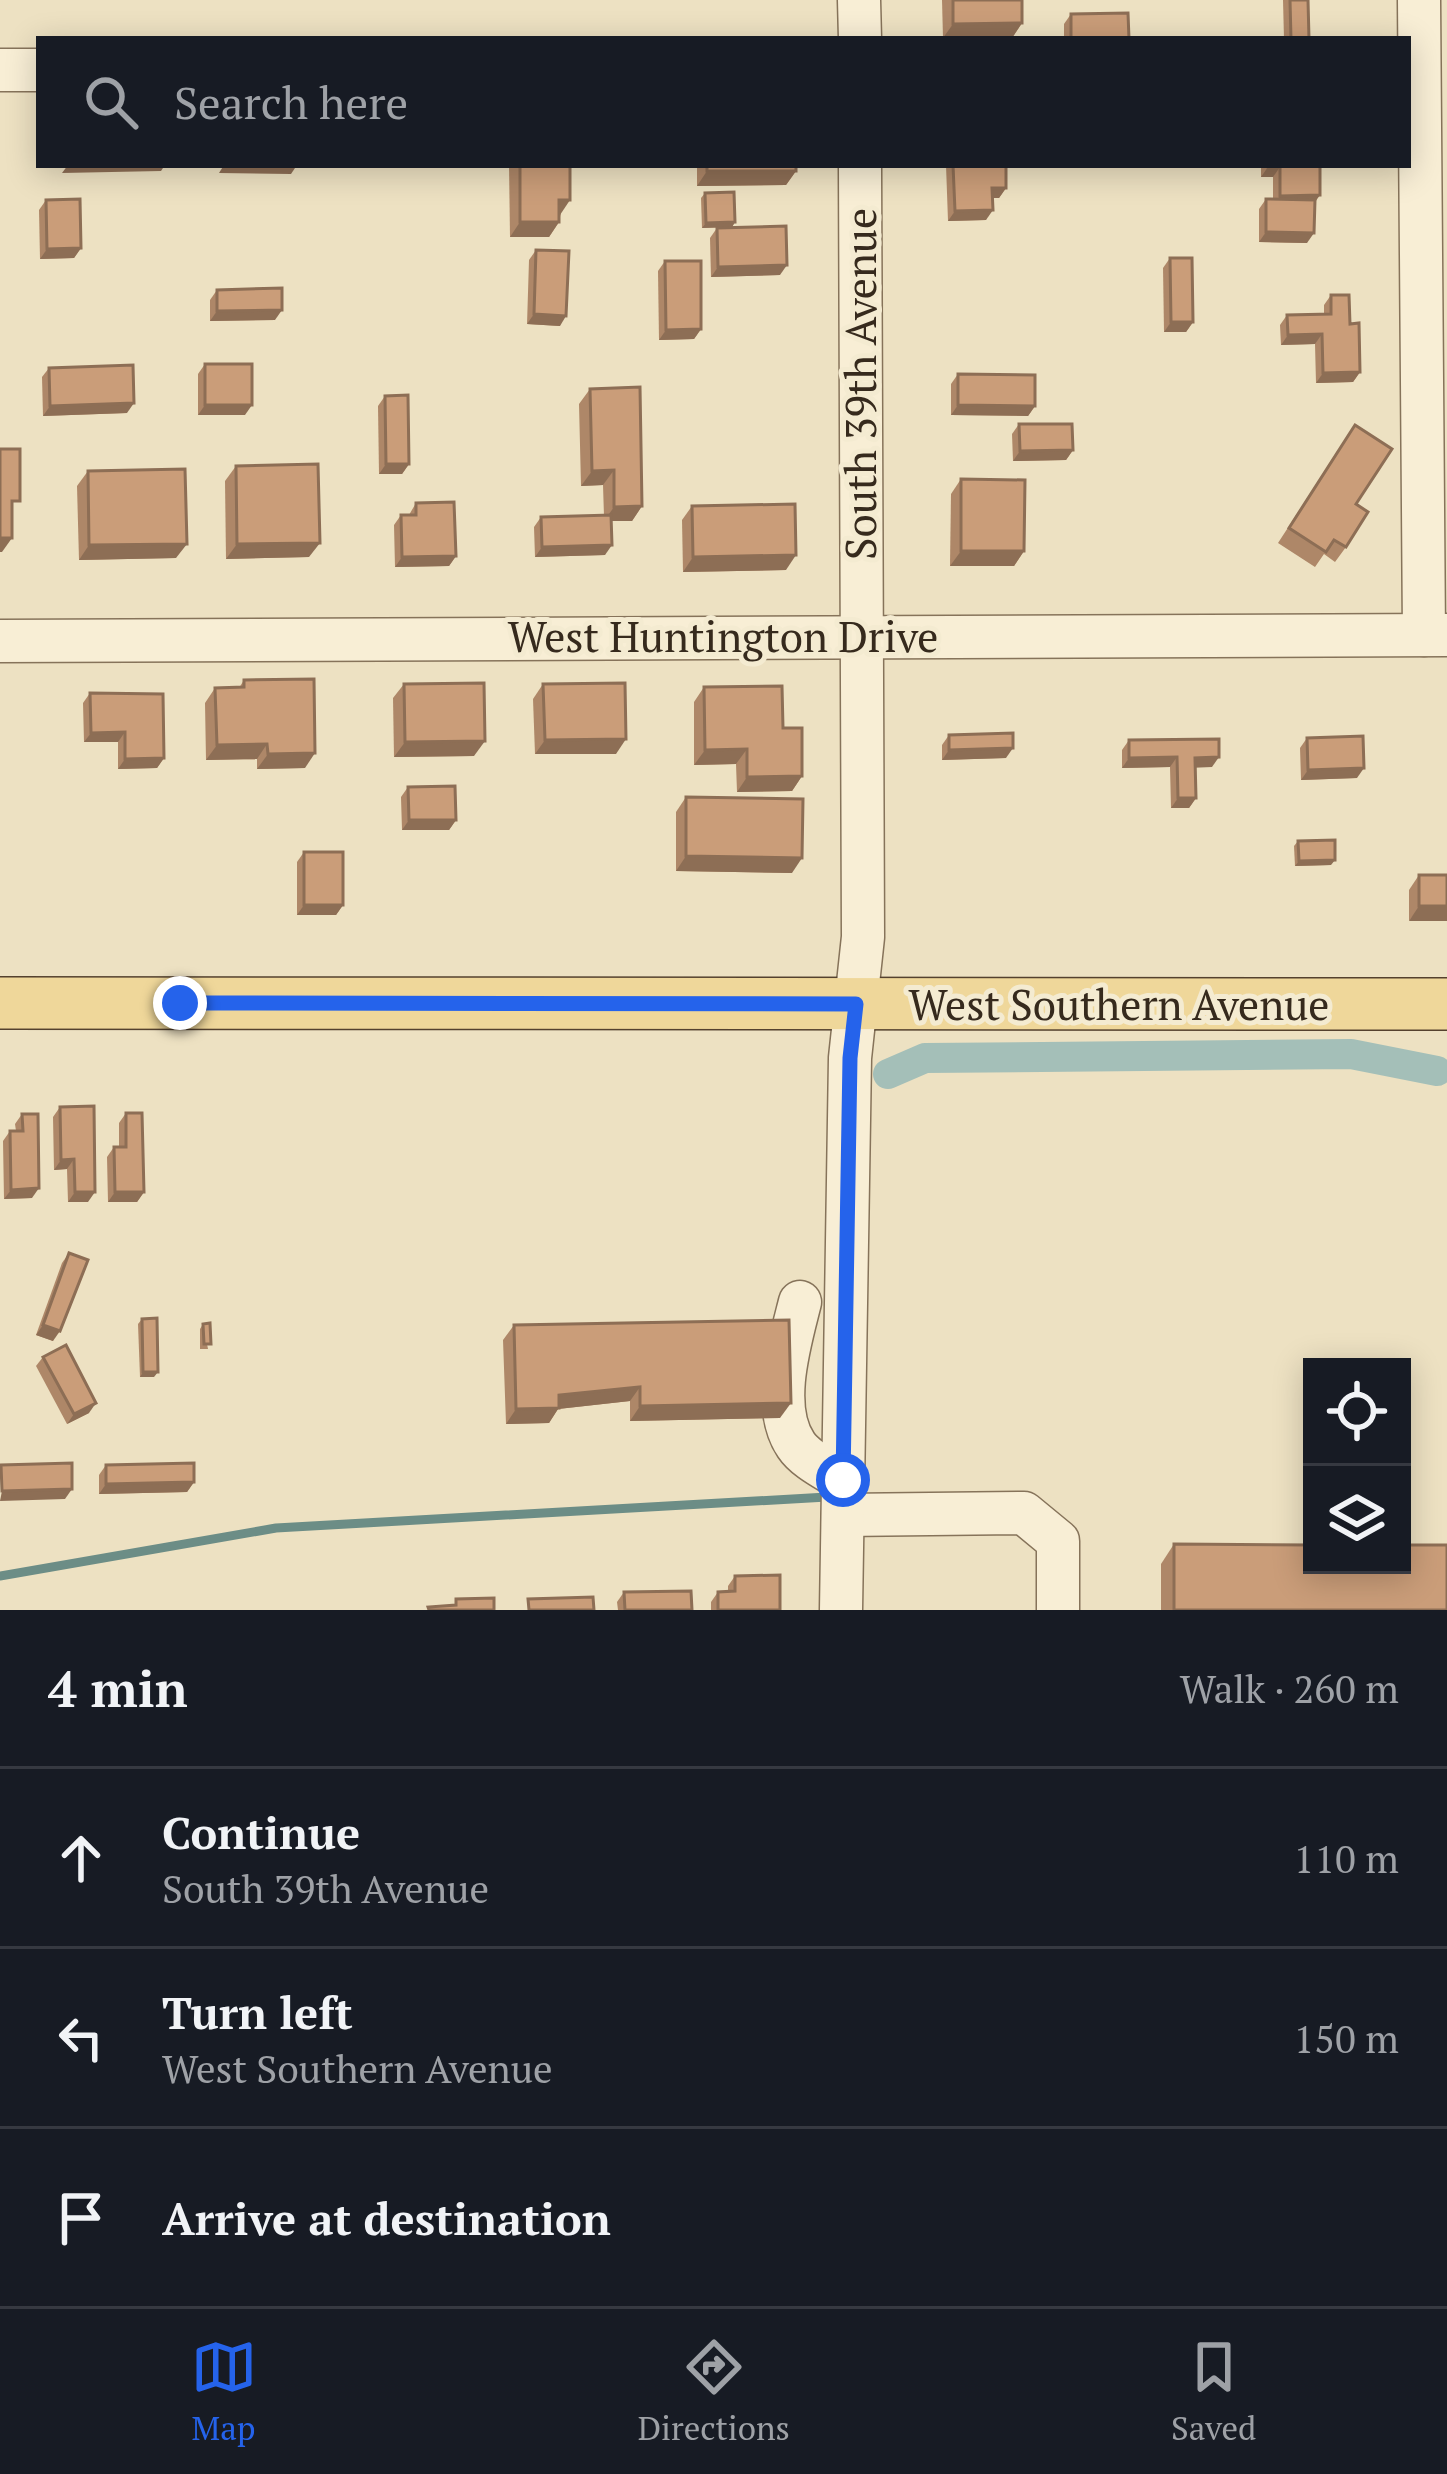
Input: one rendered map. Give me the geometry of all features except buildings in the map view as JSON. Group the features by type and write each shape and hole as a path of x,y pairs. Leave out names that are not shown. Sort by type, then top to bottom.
{"main road":[{"name":"West Southern Avenue","path":"0,1003 1447,1004"}],"street":[{"path":"860,0 860,36"},
{"path":"1419,0 1433,108 1436,635"},
{"path":"0,70 36,70"},
{"name":"South 39th Avenue","path":"841,1610 850,1058 863,937 860,168"},
{"name":"West Huntington Drive","path":"0,641 1436,635"},
{"path":"800,1302 788,1353 788,1424 796,1445 843,1497 1024,1513 1058,1541 1058,1610"}],"waterway":[{"path":"888,1074 925,1058 1351,1054 1437,1071"},
{"path":"0,1576 276,1528 827,1497"}],"route":[{"path":"180,1003 856,1004 850,1058 843,1480"}]}
